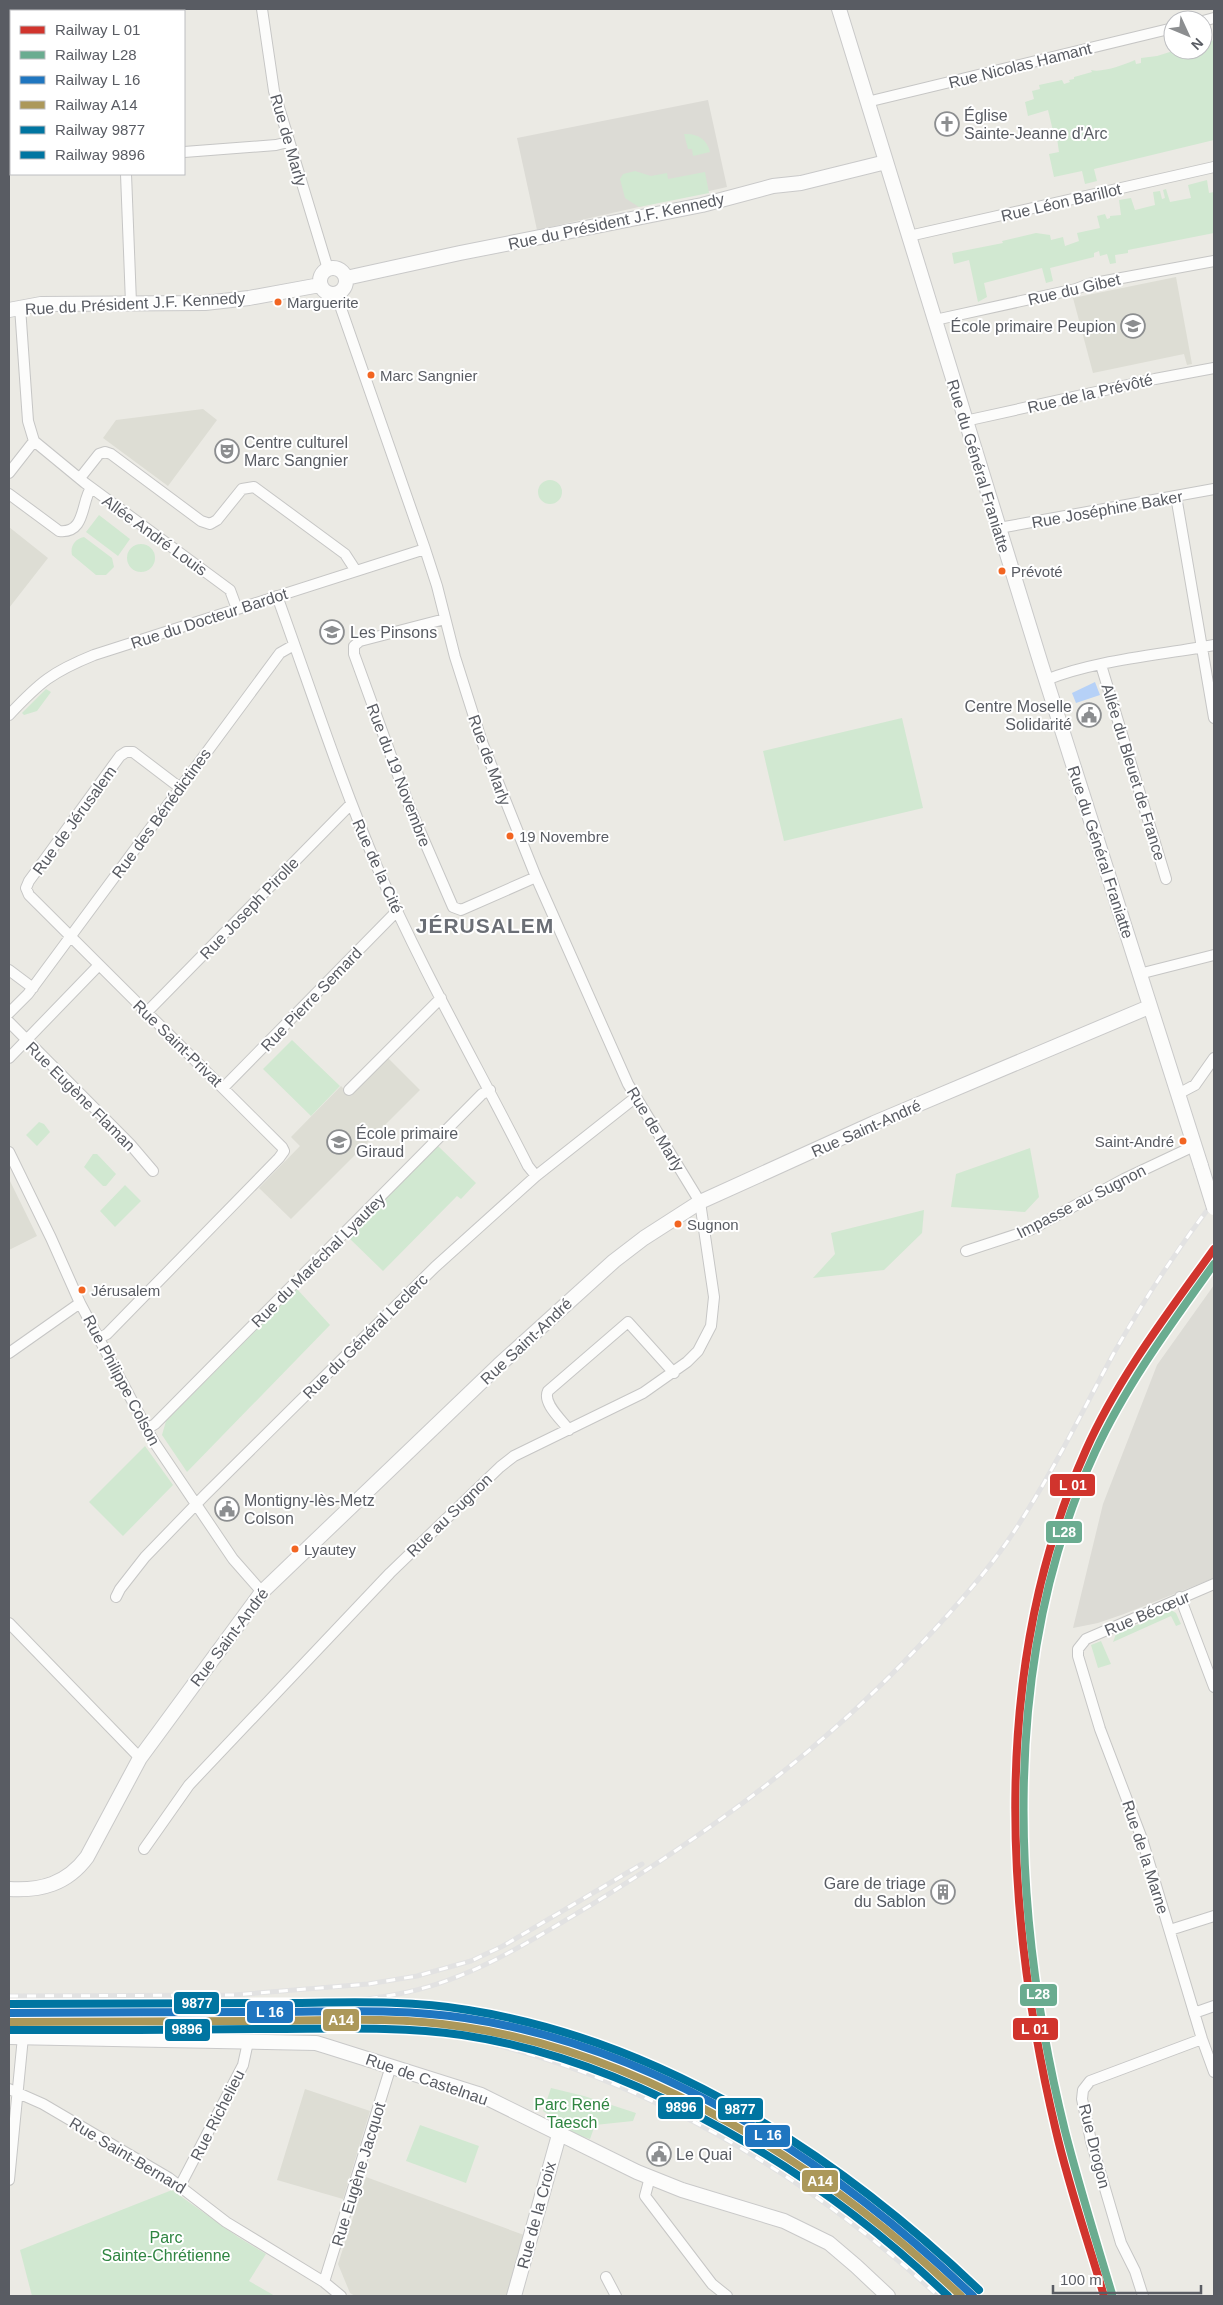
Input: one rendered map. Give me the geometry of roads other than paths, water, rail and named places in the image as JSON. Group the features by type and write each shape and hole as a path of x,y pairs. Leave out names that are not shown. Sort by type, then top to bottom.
{"street":[{"name":"Rue de Marly","path":"262,9 271,76 288,142 328,268"},
{"name":"Rue du Général Franiatte","path":"839,9 1046,680 1214,1208"},
{"name":"Rue Nicolas Hamant","path":"867,102 1163,30"},
{"path":"185,152 276,145 288,142"},
{"name":"Rue du Président J.F. Kennedy","path":"346,278 477,249 702,205 772,186 802,183 886,162"},
{"name":"Rue Léon Barillot","path":"909,236 1214,167"},
{"path":"126,175 131,303"},
{"name":"Rue du Gibet","path":"935,320 1076,289 1090,284 1214,261"},
{"path":"328,268 339,269 346,278 344,288 336,294 326,293 320,285 320,275 328,268"},
{"name":"Rue du Président J.F. Kennedy","path":"14,309 41,304 205,303 249,298 320,285"},
{"name":"Rue de Marly","path":"336,294 425,549 455,656 482,742 536,877 567,950 636,1097 700,1202"},
{"path":"14,309 28,421 34,441 91,488"},
{"name":"Rue de la Prévôté","path":"965,421 1155,378 1214,368"},
{"path":"9,473 34,441"},
{"path":"80,478 99,454 105,452 111,454 201,521 210,524 217,520 242,489 254,487 345,554 356,571"},
{"name":"Allée André Louis","path":"9,494 59,531 67,532 74,527 84,512 87,495 91,488 230,590 237,609"},
{"name":"Rue Joséphine Baker","path":"999,528 1214,489"},
{"path":"1176,496 1214,718"},
{"name":"Rue du Docteur Bardot","path":"9,714 40,682 66,666 103,652 425,549"},
{"name":"Rue de la Cité","path":"277,596 350,794 351,804 379,871 441,998 528,1166 536,1176"},
{"name":"Rue du 19 Novembre","path":"446,619 360,641 354,646 354,654 410,808 453,907 461,910 536,877"},
{"name":"Rue des Bénédictines","path":"9,1013 33,988 179,787 280,653 294,644"},
{"path":"1046,680 1059,674 1101,665 1214,645"},
{"name":"Allée du Bleuet de France","path":"1101,665 1166,878"},
{"name":"Rue de Jérusalem","path":"70,937 29,895 26,888 29,881 120,756 126,752 133,752 179,787"},
{"name":"Rue Joseph Pirolle","path":"147,1012 351,804"},
{"name":"Rue Pierre Semard","path":"224,1088 398,910"},
{"name":"Rue Saint-Privat","path":"70,937 224,1088 284,1151 107,1334 99,1338"},
{"path":"1139,974 1214,955"},
{"path":"9,1058 99,965"},
{"path":"9,970 33,988"},
{"path":"349,1090 441,998"},
{"name":"Rue Saint-André","path":"9,1889 35,1889 66,1878 77,1869 87,1857 140,1758 262,1592 499,1365 614,1261 644,1238 700,1202 874,1123 1150,1007"},
{"name":"Rue Eugène Flaman","path":"9,1022 130,1144 153,1171"},
{"path":"1178,1094 1195,1085 1214,1058"},
{"name":"Rue du Maréchal Lyautey","path":"147,1429 155,1424 482,1094 490,1090"},
{"name":"Rue du Général Leclerc","path":"116,1597 145,1557 196,1504 428,1274 536,1176 636,1097"},
{"name":"Impasse au Sugnon","path":"966,1251 1030,1230 1124,1179 1194,1146"},
{"name":"Rue Philippe Colson","path":"9,1152 52,1238 80,1303 147,1429 233,1560 262,1592"},
{"name":"Rue au Sugnon","path":"144,1849 188,1786 328,1636 410,1552 507,1461 643,1393 674,1372 698,1351 708,1336 714,1311 713,1284 700,1202"},
{"path":"9,1354 80,1303"},
{"path":"569,1430 548,1402 546,1395 548,1391 628,1322 674,1372"},
{"name":"Rue Bécœur","path":"1081,1644 1093,1635 1214,1584"},
{"path":"1180,1598 1214,1688"},
{"path":"9,1622 140,1758"},
{"name":"Rue de la Marne","path":"1081,1644 1078,1656 1088,1692 1130,1806 1170,1930 1202,2039 1214,2072"},
{"path":"1170,1930 1214,1916"},
{"path":"1194,2013 1214,2006"},
{"name":"Rue de Castelnau","path":"9,2037 316,2044 391,2066 481,2095 559,2135 682,2190 784,2221 814,2235 843,2254 888,2296"},
{"path":"9,2180 14,2091 23,2037"},
{"name":"Rue Drogon","path":"1143,2296 1135,2271 1121,2244 1091,2141 1082,2099 1083,2090 1090,2081 1202,2039"},
{"name":"Rue Richelieu","path":"180,2186 243,2065 248,2042"},
{"name":"Rue Eugène Jacquot","path":"324,2282 391,2066"},
{"name":"Rue Saint-Bernard","path":"14,2091 43,2104 180,2186 226,2222 324,2282 341,2296"},
{"name":"Rue de la Croix","path":"514,2296 559,2135"},
{"path":"650,2177 646,2196 720,2294"},
{"path":"606,2277 616,2296"}],"water":[{"path":"1095,682 1100,695 1076,703 1072,693"}],"railway":[{"path":"9,2004 295,2004 352,2001 408,1992 457,1977 503,1956 591,1905 681,1847 765,1786 845,1719 921,1644 977,1581 1007,1542 1037,1495 1138,1312 1175,1255 1214,1201"},
{"path":"9,1996 234,1995 368,1984 417,1976 471,1961 503,1946 642,1864"},
{"path":"492,2044 553,2062 614,2084 673,2111 731,2142 840,2214 938,2296"}],"rail line":[{"name":"L28","path":"1112,2294 1065,2131 1047,2048 1033,1962 1025,1875 1024,1788 1029,1701 1042,1615 1064,1532 1095,1452 1135,1379 1214,1264"},
{"name":"9877","path":"9,2004 395,2003 468,2010 540,2025 610,2048 678,2077 744,2111 807,2150 867,2194 925,2240 979,2290"},
{"name":"A14","path":"9,2022 392,2020 464,2027 533,2041 601,2063 667,2090 732,2124 794,2162 853,2204 909,2249 961,2296"},
{"name":"9896","path":"9,2030 390,2029 462,2035 528,2049 594,2070 660,2097 723,2130 785,2167 843,2207 898,2251 948,2296"}],"place":[{"name":"Église Sainte-Jeanne d'Arc","path":"947,124"},
{"name":"Marguerite","path":"278,302"},
{"name":"École primaire Peupion","path":"1133,326"},
{"name":"Marc Sangnier","path":"371,375"},
{"name":"Centre culturel Marc Sangnier","path":"227,451"},
{"name":"Prévoté","path":"1002,571"},
{"name":"Les Pinsons","path":"332,632"},
{"name":"Centre Moselle Solidarité","path":"1089,715"},
{"name":"19 Novembre","path":"510,836"},
{"name":"Saint-André","path":"1183,1141"},
{"name":"École primaire Giraud","path":"339,1142"},
{"name":"Sugnon","path":"678,1224"},
{"name":"Jérusalem","path":"82,1290"},
{"name":"Montigny-lès-Metz Colson","path":"227,1509"},
{"name":"Lyautey","path":"295,1549"},
{"name":"Gare de triage du Sablon","path":"943,1892"},
{"name":"Le Quai","path":"659,2154"}],"district":[{"name":"JÉRUSALEM","path":"485,926"}],"park label":[{"name":"Parc René Taesch","path":"572,2113"},
{"name":"Parc Sainte-Chrétienne","path":"166,2246"}]}
